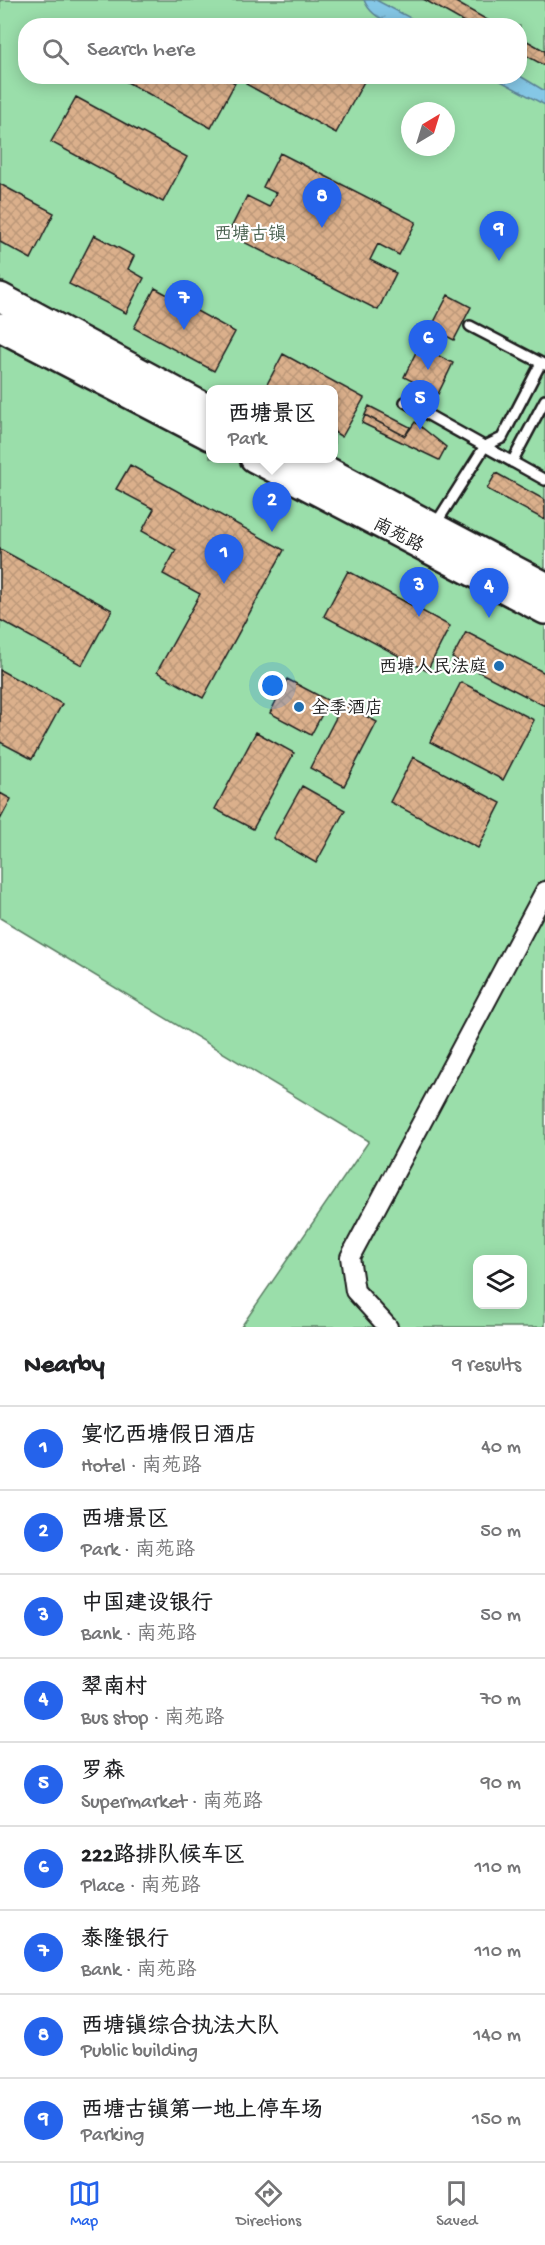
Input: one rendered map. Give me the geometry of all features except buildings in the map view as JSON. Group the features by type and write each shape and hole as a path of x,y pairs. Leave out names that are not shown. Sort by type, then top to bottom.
{"main road":[{"path":"0,297 206,408"},
{"path":"0,327 206,434"},
{"name":"南苑路","path":"262,463 545,610"},
{"name":"南苑路","path":"311,463 545,586"}],"street":[{"path":"388,1327 355,1291 350,1257 545,891"}],"lane":[{"path":"434,527 485,446 502,438 543,364 470,326"},
{"path":"512,462 545,400"},
{"path":"405,402 545,480"}],"green space":[{"name":"西塘古镇","path":"0,0 545,0 545,1327 241,1327 369,1141 0,918"}],"water":[{"path":"364,0 376,0 411,18 380,18"},
{"path":"527,80 545,91 545,105 506,84 527,84"}],"place":[{"name":"西塘镇综合执法大队","path":"322,228"},
{"name":"西塘古镇第一地上停车场","path":"499,261"},
{"name":"泰隆银行","path":"184,330"},
{"name":"222路排队候车区","path":"428,370"},
{"name":"罗森","path":"420,430"},
{"name":"西塘景区","path":"272,532"},
{"name":"宴忆西塘假日酒店","path":"224,584"},
{"name":"中国建设银行","path":"419,617"},
{"name":"翠南村","path":"489,618"},
{"name":"西塘人民法庭","path":"499,666"},
{"name":"全季酒店","path":"299,707"}]}
